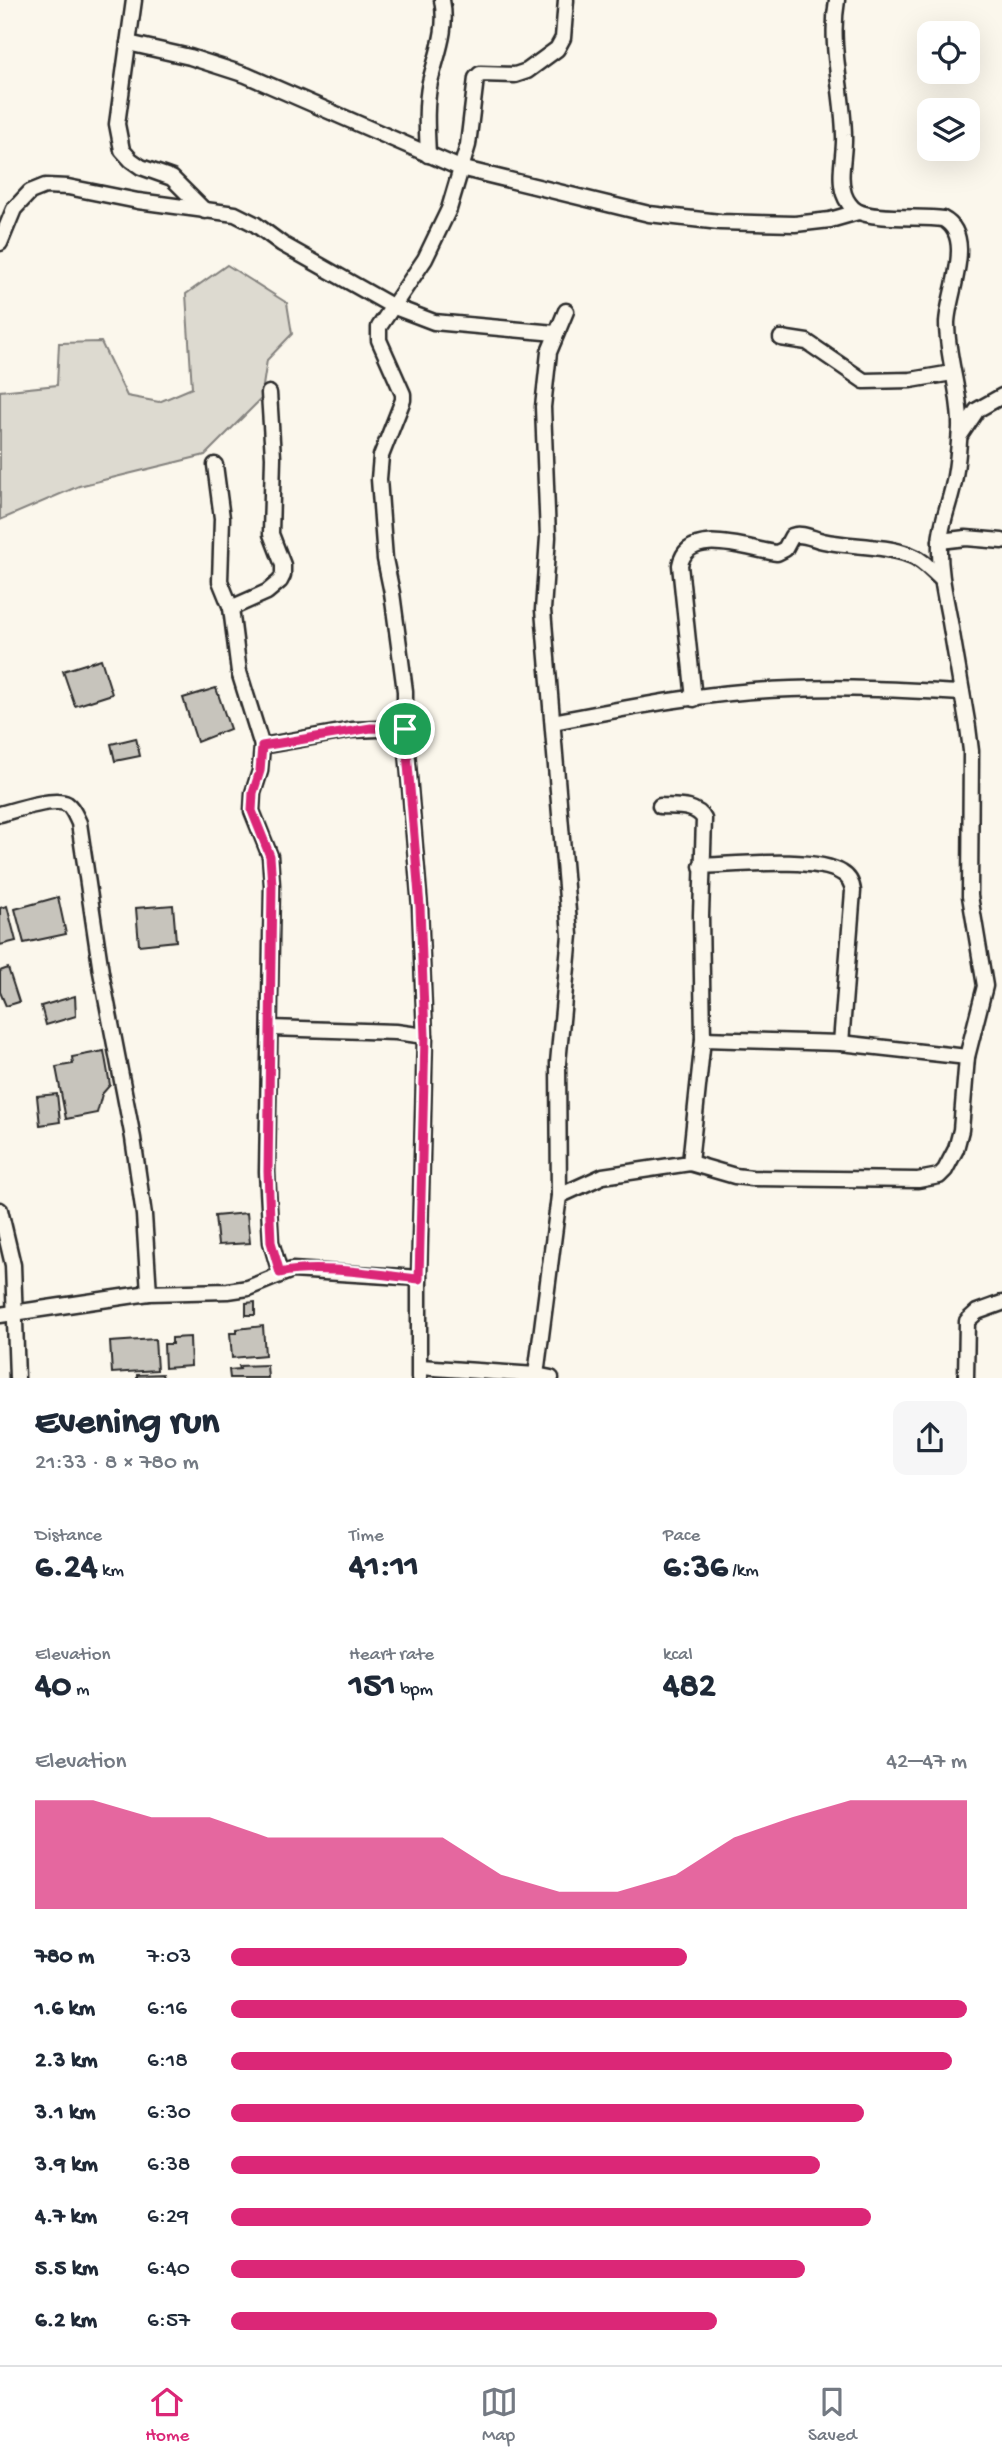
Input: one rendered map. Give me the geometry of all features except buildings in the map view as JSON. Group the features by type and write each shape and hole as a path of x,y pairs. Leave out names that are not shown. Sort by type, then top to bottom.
{"street":[{"path":"134,0 117,124 122,150 141,167 172,178 205,211"},
{"path":"428,155 426,118 430,84 443,42 445,15 442,0"},
{"path":"551,1378 536,1375 420,1373 419,1279 425,1036 420,907 402,663 385,559 379,479 382,456 403,400 401,386 379,340 379,327 425,259 449,209 468,145 476,78 480,74 515,75 527,71 557,49 563,38 566,0"},
{"path":"559,1196 603,1176 690,1163 752,1178 918,1180 939,1176 945,1170 956,1149 961,1129 967,1057 985,986 971,910 971,751 940,578 940,541 944,513 955,477 959,438 958,390 952,373 947,323 960,257 960,243 956,230 943,219 869,215 858,212 844,194 844,135 834,55 833,22 837,0"},
{"path":"128,43 190,57 246,75 460,168 649,214 720,222 795,224 830,220 858,212"},
{"path":"0,243 14,209 30,191 45,186 68,187 138,201 235,214 255,224 282,244 392,306 434,321 555,332"},
{"path":"536,1375 559,1196 558,1063 570,935 543,610 548,537 543,407 549,352 555,332 566,311"},
{"path":"781,338 807,342 860,379 869,382 911,380 952,373"},
{"path":"231,608 267,592 283,575 283,565 272,543 271,534 273,457 269,393"},
{"path":"959,438 976,410 1002,396"},
{"path":"215,466 222,518 220,581 231,608 239,672 262,746 252,811 270,856 268,1172 271,1242 280,1273"},
{"path":"695,699 680,565 682,555 702,542 777,553 785,549 792,536 799,534 839,545 912,555 940,578"},
{"path":"940,541 966,538 1002,541"},
{"path":"554,722 734,693 792,689 962,693"},
{"path":"262,746 352,730 405,729"},
{"path":"0,814 63,802 72,809 79,823 101,972 133,1138 144,1215 149,1293"},
{"path":"660,806 691,808 702,815 705,826 701,866 703,1040 690,1163"},
{"path":"701,866 788,863 821,866 839,871 849,880 853,891 841,1043"},
{"path":"270,1028 396,1032 425,1036"},
{"path":"703,1040 841,1043 967,1057"},
{"path":"0,1210 13,1265 17,1378"},
{"path":"0,1315 149,1293 248,1288 292,1270 419,1279"},
{"path":"966,1378 967,1321 977,1312 1002,1303"}],"shaded area":[{"path":"227,265 287,303 292,334 267,360 261,399 205,455 79,486 0,520 0,391 57,385 59,343 101,342 127,396 159,402 192,388 186,294"}],"route":[{"path":"405,729 420,907 425,1036 419,1279 311,1270 280,1273 271,1242 268,1172 272,885 270,856 252,811 262,746 352,730 405,729"}]}
